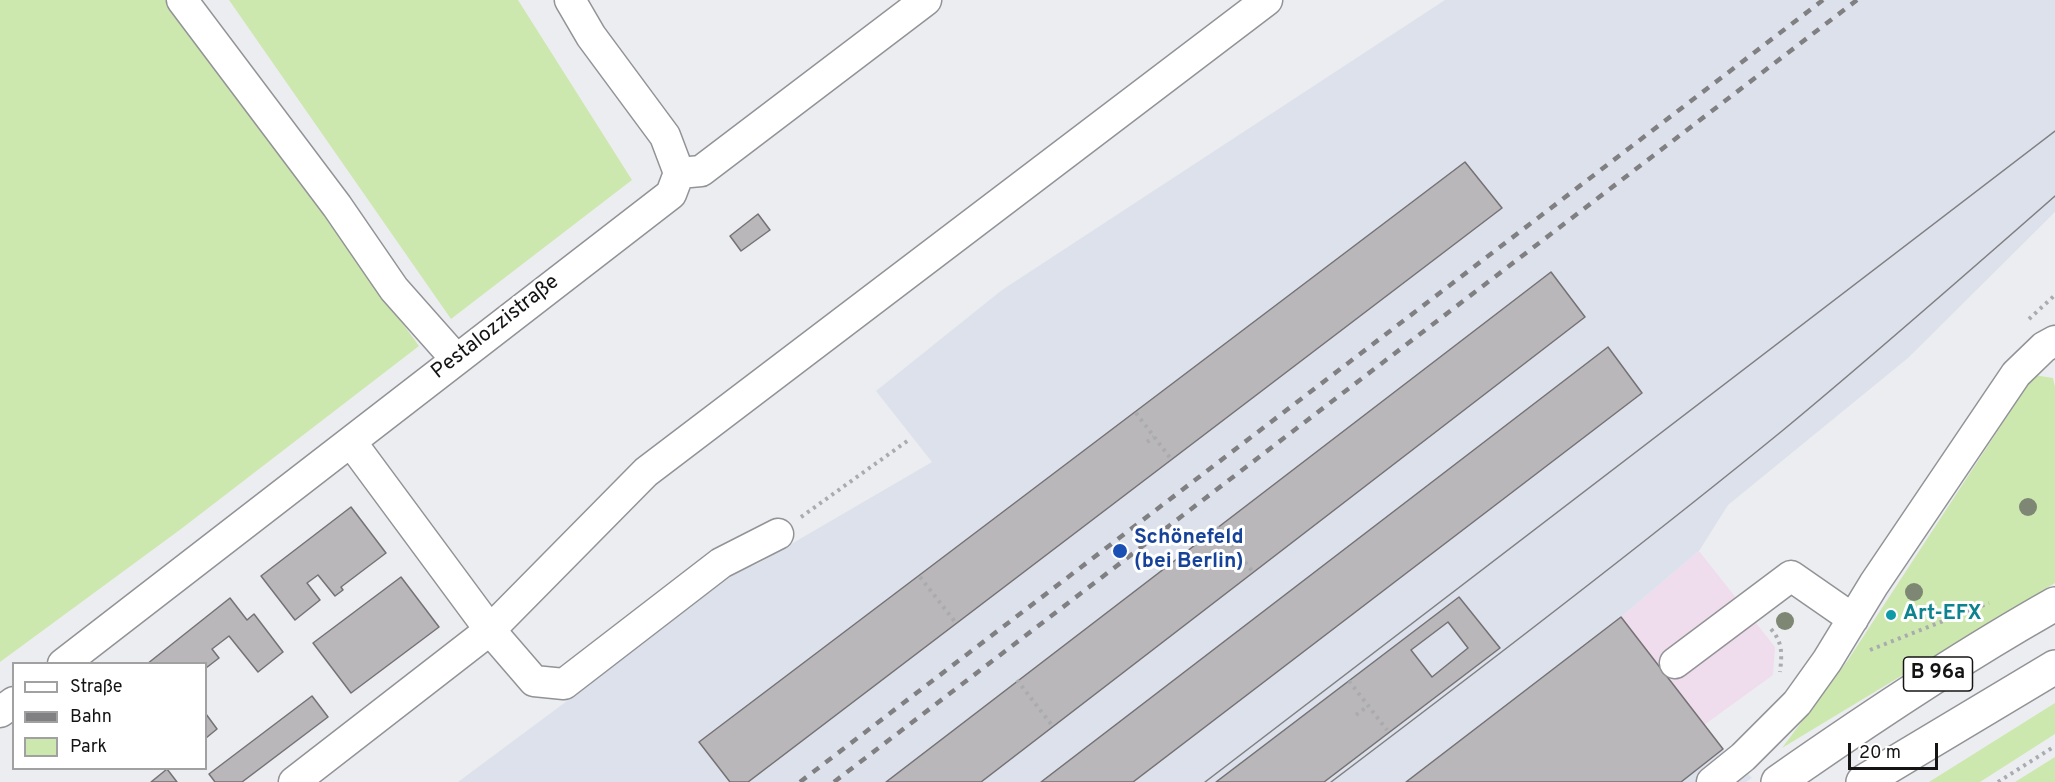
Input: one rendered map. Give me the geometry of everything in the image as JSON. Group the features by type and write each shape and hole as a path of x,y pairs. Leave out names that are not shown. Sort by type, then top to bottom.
{"main road":[{"name":"B 96a","path":"1778,782 1985,643 2055,604"},
{"name":"B 96a","path":"1863,782 2055,667"}],"street":[{"path":"182,0 337,206 394,289 456,359"},
{"path":"570,0 591,36 665,136 678,173 701,171 926,0"},
{"path":"294,782 490,630 646,472 1267,0"},
{"name":"Pestalozzistraße","path":"64,662 671,194 678,173"},
{"path":"1712,782 1743,757 1797,703 1827,661 1874,584 2016,374 2044,347 2055,341"},
{"path":"351,442 490,630 534,681 564,684 721,562 778,534"},
{"path":"1675,663 1791,576 1853,619"}],"path":[{"path":"2026,321 2055,295"},
{"path":"1136,413 1171,459"},
{"path":"1147,442 1154,437"},
{"path":"778,534 910,439"},
{"path":"1217,526 1233,550 1252,570"},
{"path":"920,578 956,623"},
{"path":"1827,661 1848,660 1995,601"},
{"path":"1751,605 1779,638 1782,645 1780,674"},
{"path":"1017,680 1051,724"},
{"path":"1349,681 1387,730"},
{"path":"1356,715 1368,706"},
{"path":"1998,782 2055,746"}],"shaded area":[{"path":"1445,0 2055,0 2055,212 1908,358 1728,505 1699,551 1621,617 1723,749 1752,778 1746,782 458,782 571,698 724,576 757,564 932,462 876,391 1002,290"},
{"path":"1699,551 1775,647 1773,675 1704,725 1621,617"}],"green space":[{"path":"0,0 168,0 419,346 181,529 0,662"},
{"path":"229,0 518,0 632,180 451,319"},
{"path":"2034,375 2053,378 2055,387 2055,583 1782,748 1848,660"},
{"path":"2055,703 2055,734 1980,782 1929,782"},
{"path":"2055,757 2055,782 2015,782"}],"building":[{"path":"1465,162 1502,208 748,782 730,782 699,742"},
{"path":"758,214 770,230 741,251 730,236"},
{"path":"1551,272 1585,317 981,782 886,782"},
{"path":"1608,347 1642,393 1133,782 1041,782"},
{"path":"351,507 386,553 341,587 343,590 335,596 318,575 307,583 320,600 295,620 261,576"},
{"path":"401,577 439,627 351,693 313,643"},
{"path":"1459,597 1500,648 1324,782 1216,782"},
{"path":"230,598 247,620 254,614 283,652 258,672 229,636 212,649 219,658 207,667 207,662 150,662"},
{"path":"1621,617 1723,749 1681,782 1406,782"},
{"path":"1448,622 1468,648 1432,677 1411,650"},
{"path":"312,696 328,717 242,782 215,782 209,774"},
{"path":"207,715 217,729 207,737"},
{"path":"168,770 177,782 151,782"}],"tram line":[{"path":"1205,782 2055,131"},
{"path":"1331,782 1727,476 1851,373 2055,196"}],"railway":[{"path":"800,782 1823,0"},
{"path":"834,782 1857,0"}],"place":[{"name":"Schönefeld (bei Berlin)","path":"1120,551"},
{"name":"Art-EFX","path":"1891,615"}]}
